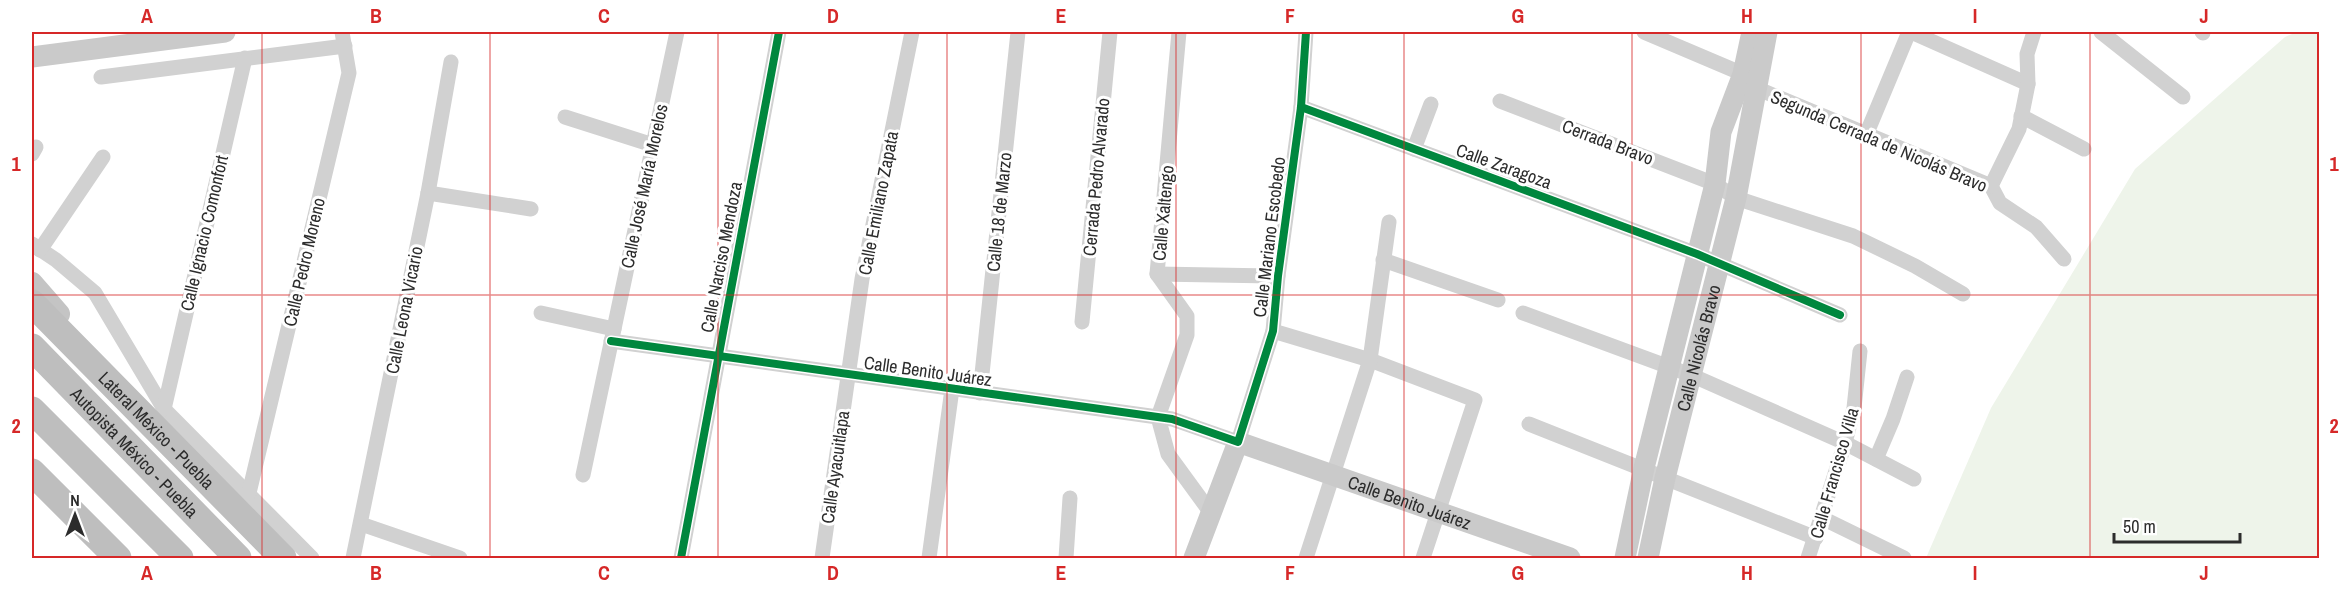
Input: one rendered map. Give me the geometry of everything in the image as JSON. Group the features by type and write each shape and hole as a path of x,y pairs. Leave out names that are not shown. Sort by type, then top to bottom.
{"highway":[{"name":"Lateral México - Puebla","path":"32,303 283,558"},
{"name":"Autopista México - Puebla","path":"32,347 238,558"},
{"path":"32,410 180,558"},
{"path":"32,472 118,558"}],"main road":[{"path":"32,57 225,32"},
{"name":"Calle Nicolás Bravo","path":"1648,558 1665,478 1736,198 1749,81 1758,38"},
{"name":"Calle Nicolás Bravo","path":"1625,558 1644,468 1715,183 1721,132 1749,81"},
{"path":"32,283 65,320 110,383"},
{"name":"Calle Benito Juárez","path":"1238,442 1570,558"},
{"name":"Calle Mariano Escobedo","path":"1194,558 1238,442"}],"street":[{"name":"Calle José María Morelos","path":"583,476 677,32"},
{"name":"Calle Narciso Mendoza","path":"681,558 779,32"},
{"name":"Calle Emiliano Zapata","path":"848,375 862,279 912,32"},
{"name":"Calle 18 de Marzo","path":"980,393 1018,32"},
{"name":"Cerrada Pedro Alvarado","path":"1082,322 1110,32"},
{"name":"Calle Xaltengo","path":"1158,417 1186,335 1187,316 1157,273 1179,32"},
{"name":"Calle Mariano Escobedo","path":"1238,442 1273,331 1278,276 1301,107 1306,32"},
{"name":"Segunda Cerrada de Nicolás Bravo","path":"1644,32 1866,135 1991,186 2000,203 2036,227 2064,258"},
{"path":"1866,135 1910,32 2028,84"},
{"path":"1991,186 2019,129 2028,84 2027,54 2034,32"},
{"path":"2100,32 2183,97"},
{"path":"100,77 245,58 343,39"},
{"name":"Calle Pedro Moreno","path":"249,493 350,73 343,39"},
{"name":"Calle Ignacio Comonfort","path":"164,409 245,58"},
{"name":"Calle Leona Vicario","path":"354,558 428,193 452,62"},
{"name":"Cerrada Bravo","path":"1500,101 1715,183"},
{"path":"1414,149 1431,104"},
{"name":"Calle Zaragoza","path":"1301,107 1697,254 1840,315"},
{"path":"2021,116 2084,149"},
{"path":"565,117 653,145"},
{"path":"104,157 36,247 95,293 164,409 312,558"},
{"path":"1715,183 1736,198 1853,236 1915,266 1963,294"},
{"path":"428,193 531,209"},
{"path":"1306,558 1370,360 1389,222"},
{"path":"1383,260 1498,300"},
{"path":"1157,273 1278,276"},
{"name":"Calle Benito Juárez","path":"541,313 613,335 717,357 1172,419 1238,442"},
{"name":"Calle Nicolás Bravo","path":"1523,313 1670,366"},
{"path":"1273,331 1370,360 1475,400 1423,558"},
{"name":"Calle Francisco Villa","path":"1808,558 1854,408 1860,351"},
{"path":"1670,366 1845,443 1914,479"},
{"name":"Calle Ayacuitlapa","path":"822,558 848,375"},
{"name":"Calle Francisco Villa","path":"1876,459 1907,377"},
{"path":"929,558 952,389"},
{"path":"1158,417 1168,454 1211,513"},
{"path":"1529,423 1816,538"},
{"path":"1066,558 1070,498"},
{"path":"1822,518 1904,558"},
{"path":"360,524 460,558"}],"shaded area":[{"path":"2297,32 2320,32 2319,558 1926,558 1991,408 2135,169 2285,37"}],"cycle path":[{"path":"681,558 779,32"},
{"path":"611,341 1172,419 1238,442 1273,331 1278,276 1301,107 1306,32"},
{"path":"1301,107 1697,254 1840,315"}]}
